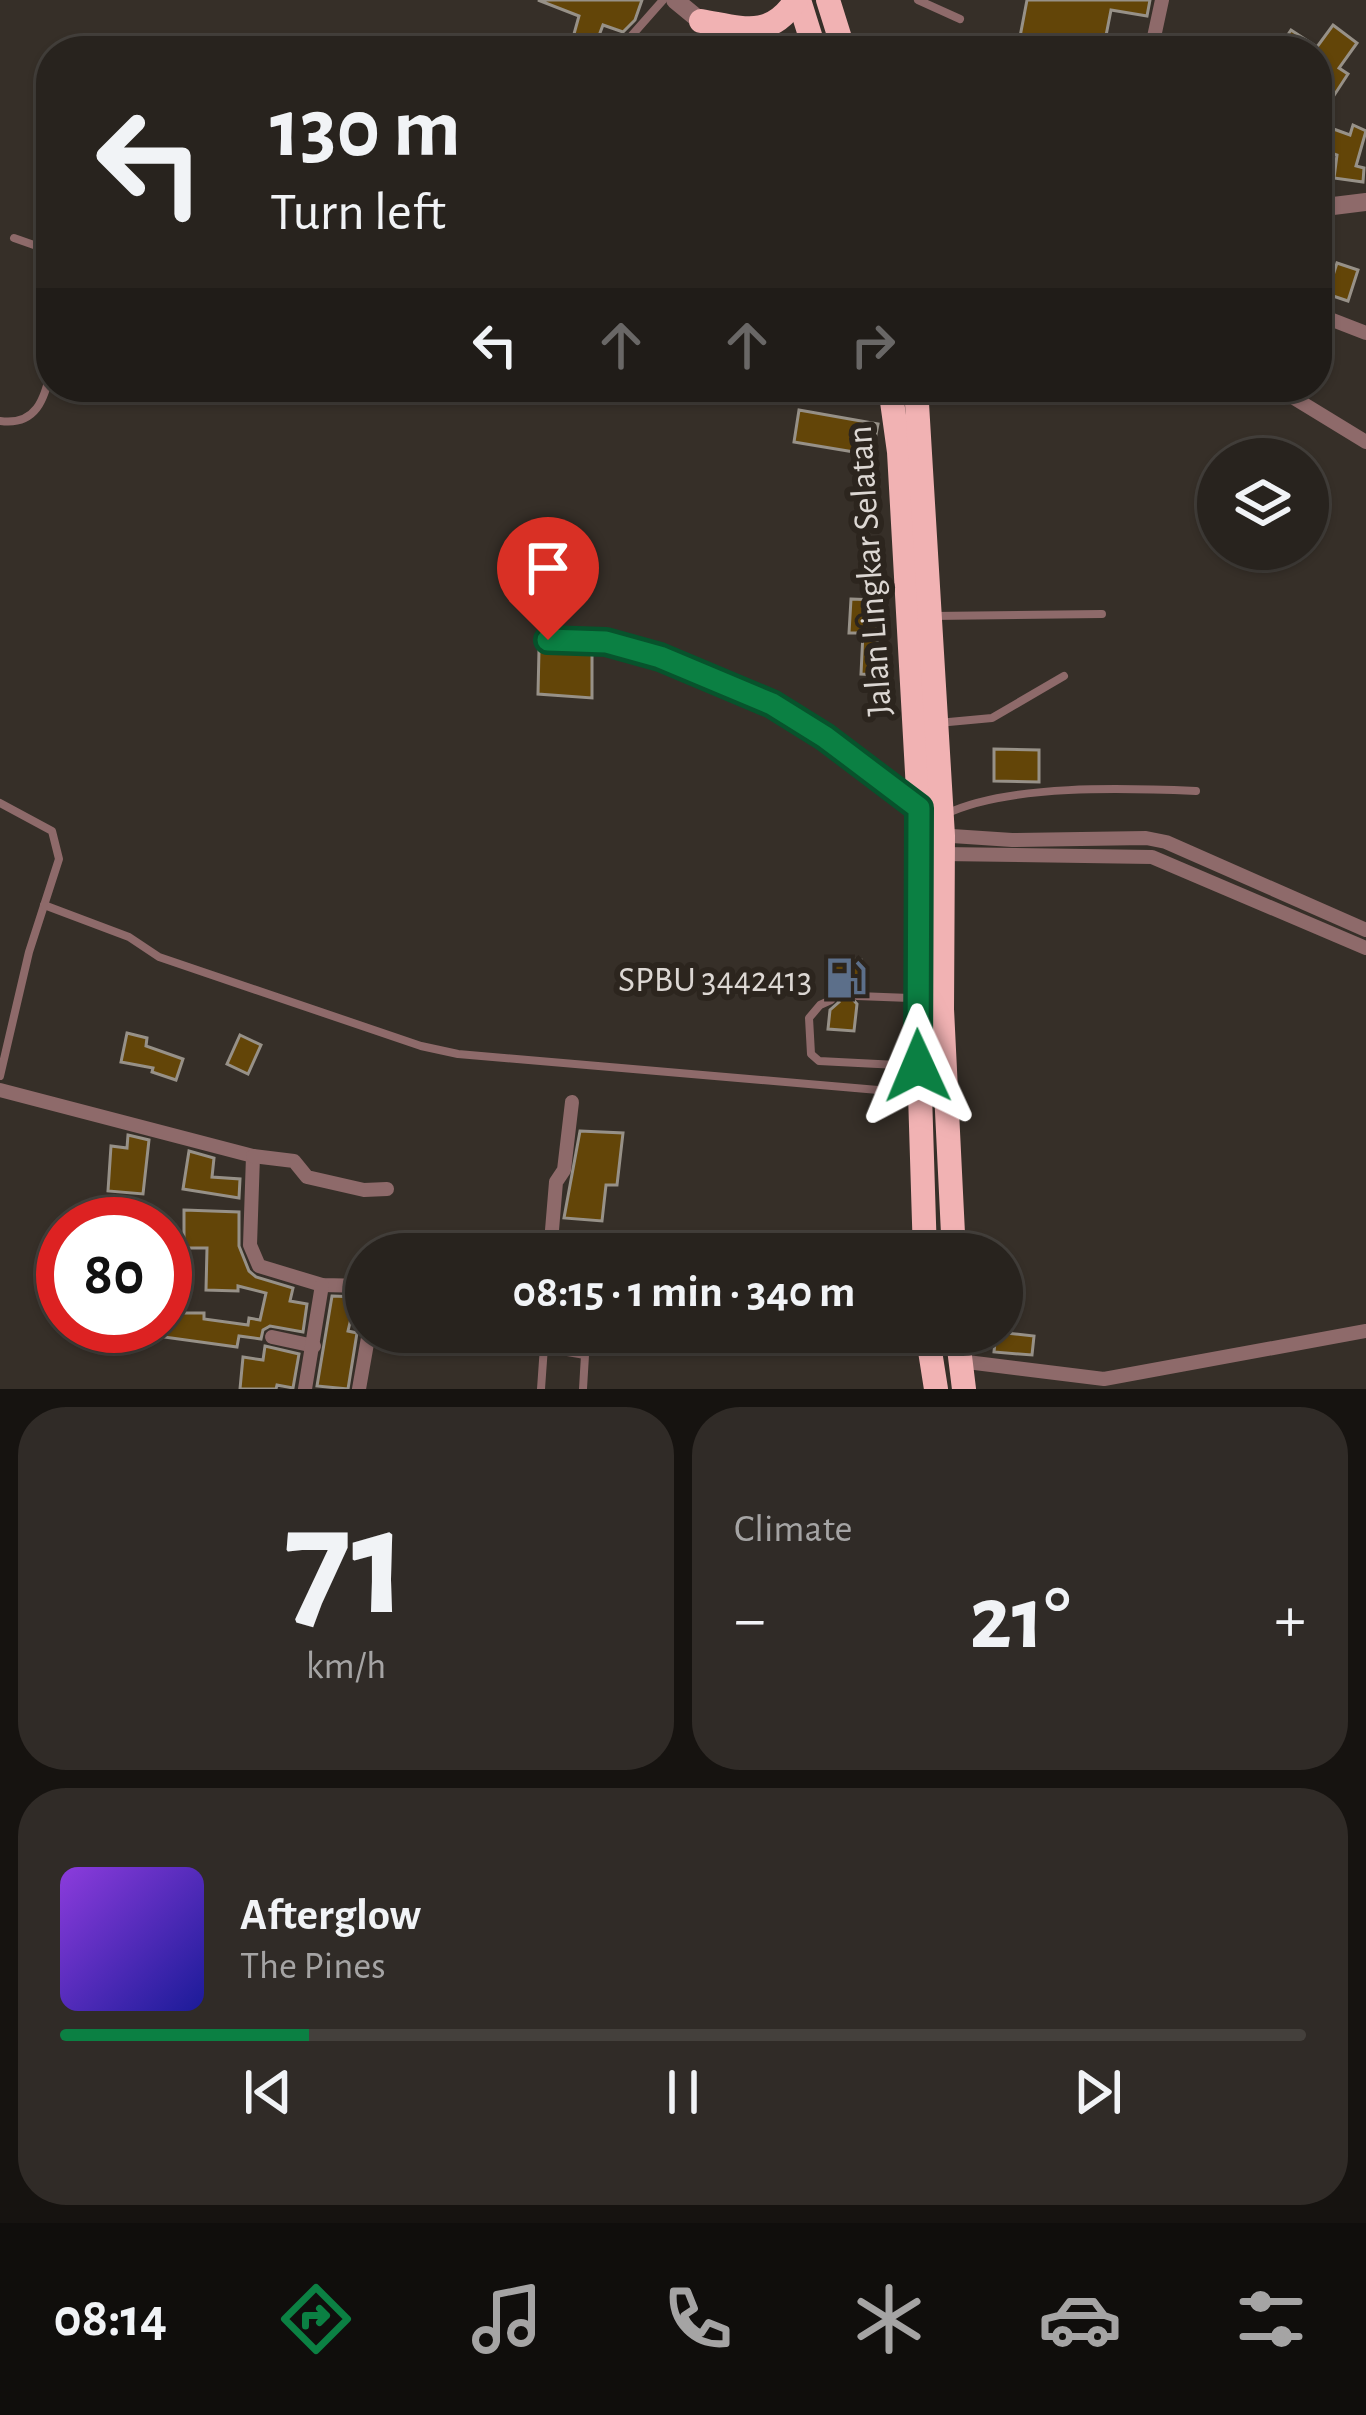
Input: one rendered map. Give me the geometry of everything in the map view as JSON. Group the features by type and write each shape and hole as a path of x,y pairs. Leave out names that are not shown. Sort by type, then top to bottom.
{"highway":[{"path":"701,21 766,27 785,18 798,0"},
{"path":"798,0 810,36"},
{"path":"828,0 839,36"},
{"name":"Jalan Lingkar Selatan","path":"892,402 931,832 952,1233"},
{"name":"Jalan Lingkar Selatan","path":"917,402 937,723 917,998 924,1233"},
{"path":"930,1353 936,1389"},
{"path":"958,1353 964,1389"}],"street":[{"path":"675,0 719,36"},
{"path":"1154,36 1162,0"},
{"path":"1332,206 1366,202"},
{"path":"1332,320 1366,333"},
{"path":"1301,402 1366,442"},
{"path":"931,832 1012,840 1146,838 1166,842 1366,929"},
{"path":"931,832 1152,856 1366,948"},
{"path":"0,1090 253,1156 294,1161 307,1177 336,1185 387,1189"},
{"path":"552,1233 572,1102"},
{"path":"253,1156 253,1257 259,1266 322,1286 345,1286"},
{"path":"305,1389 322,1286"},
{"path":"958,1361 1104,1379 1366,1331"},
{"path":"272,1337 314,1346"},
{"path":"359,1389 365,1353"}],"lane":[{"path":"631,36 663,0"},
{"path":"918,0 960,19"},
{"path":"14,238 36,246"},
{"path":"0,421 14,423 29,417 43,402"},
{"path":"931,616 1102,614"},
{"path":"548,640 606,642 660,657 772,704 825,737 931,832 970,802 1128,788 1196,791"},
{"path":"937,723 992,718 1064,676"},
{"path":"0,803 45,826 57,843 58,859 0,1076"},
{"path":"44,905 129,937 159,957 398,1039 458,1054 919,1094"},
{"path":"857,996 917,998"},
{"path":"831,1000 809,1018 811,1054 819,1061 918,1066"},
{"path":"541,1389 544,1353"},
{"path":"573,1353 585,1355 584,1389"}],"building":[{"path":"538,0 642,0 635,20 623,32 603,25 599,36 574,34 579,16"},
{"path":"1027,0 1150,0 1147,16 1111,10 1106,36 1020,36"},
{"path":"1333,25 1357,43 1339,68 1348,74 1333,97 1332,36 1325,36"},
{"path":"1353,125 1366,131 1356,166 1364,168 1363,182 1334,178 1337,155 1332,153 1332,128 1350,135"},
{"path":"1337,263 1358,270 1348,301 1332,296"},
{"path":"799,410 878,424 872,455 794,442"},
{"path":"851,599 876,600 878,675 861,674 863,633 849,633"},
{"path":"539,650 592,650 592,698 538,694"},
{"path":"994,749 1039,750 1039,782 994,781"},
{"name":"SPBU 3442413","path":"835,957 861,960 858,988 849,995 857,1004 854,1031 828,1029 830,1010 839,1002 832,992"},
{"path":"127,1033 147,1038 146,1046 183,1059 176,1080 152,1072 153,1068 121,1062"},
{"path":"240,1035 261,1045 248,1074 227,1064"},
{"path":"580,1131 623,1133 617,1185 606,1185 602,1221 564,1218"},
{"path":"128,1135 149,1140 143,1194 108,1191 111,1146 127,1148"},
{"path":"189,1151 214,1158 212,1177 240,1179 239,1198 183,1189"},
{"path":"192,1210 239,1212 239,1246 249,1271 293,1288 290,1301 307,1304 303,1332 270,1326 261,1339 239,1336 237,1347 192,1341 192,1313 248,1325 249,1318 260,1320 266,1293 238,1286 238,1291 206,1290 207,1248 192,1248"},
{"path":"332,1296 345,1297 345,1353 354,1353 348,1389 317,1386"},
{"path":"1023,1335 1034,1336 1032,1355 1007,1353 1023,1353"},
{"path":"265,1346 299,1354 293,1388 240,1389 243,1357 263,1360"}],"place":[{"name":"SPBU 3442413","path":"846,978"}],"route":[{"path":"548,640 606,642 660,657 772,704 825,737 919,808 918,1066"}]}
